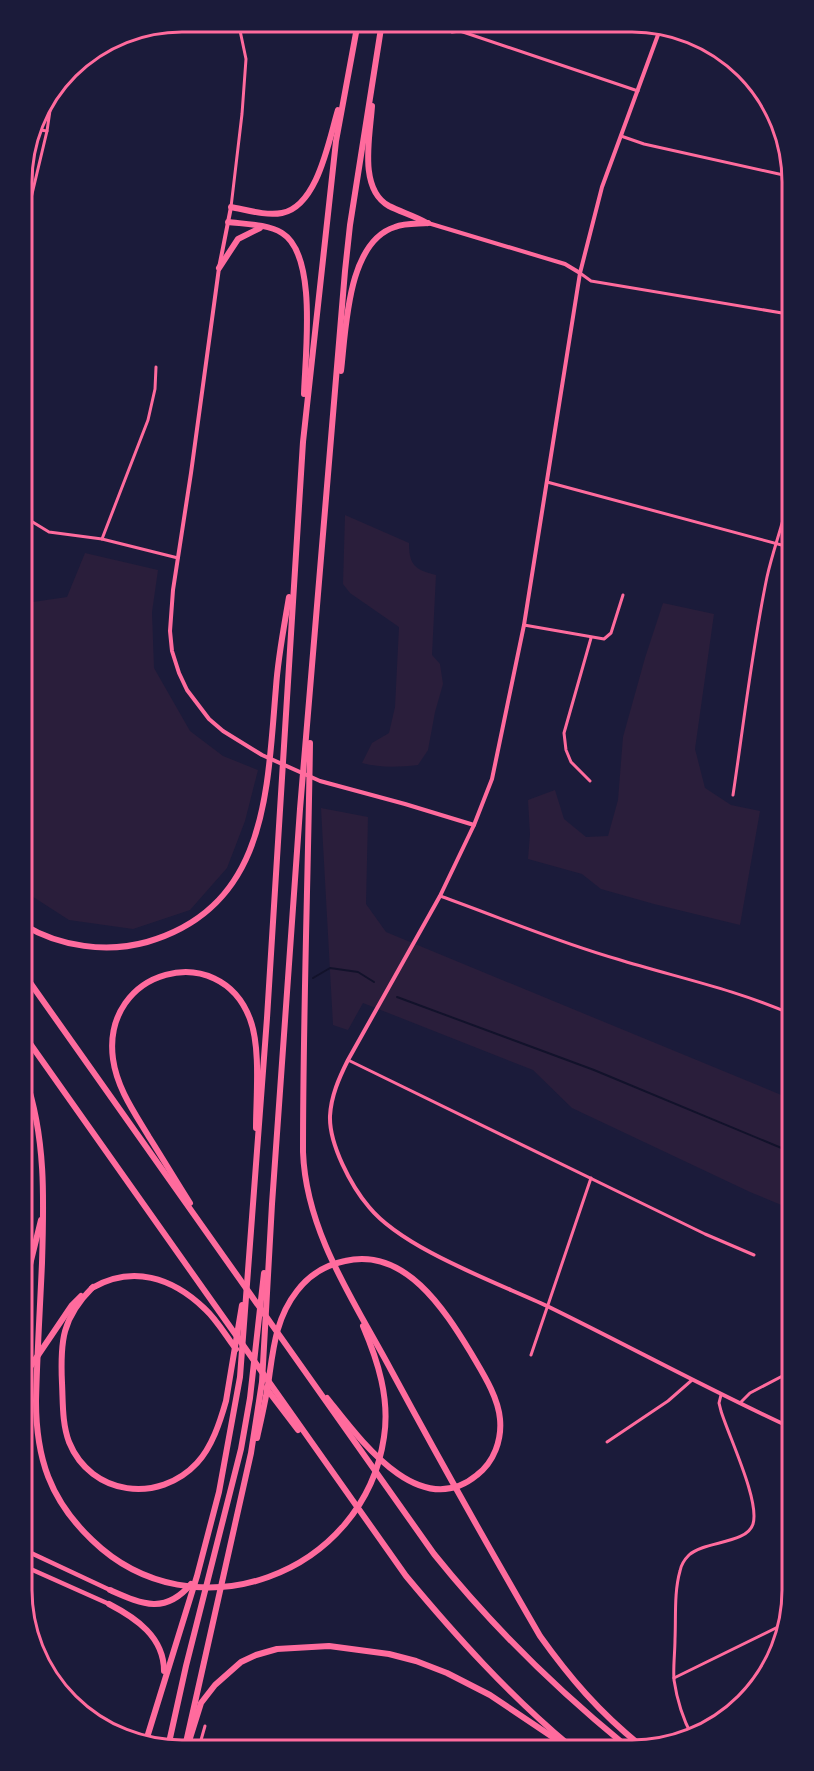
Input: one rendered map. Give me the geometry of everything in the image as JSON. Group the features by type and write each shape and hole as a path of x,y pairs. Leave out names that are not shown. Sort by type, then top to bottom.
{"highway":[{"path":"147,1736 197,1576 219,1492 240,1377 256,1179 303,442 336,141 356,32"},
{"path":"188,1739 251,1453 262,1382 272,1204 311,690 350,225 380,32"},
{"path":"373,75 369,177 373,190 388,205 428,223"},
{"path":"231,207 282,213 300,204 318,175 348,78"},
{"path":"228,222 281,232 292,242 302,260 307,287 303,442"},
{"path":"336,385 341,374 355,273 368,249 381,236 395,227 428,223"},
{"path":"219,268 238,239 245,233 264,227"},
{"path":"32,929 59,941 75,945 109,948 143,943 177,931 192,922 210,909 235,882 251,851 268,781 277,673 294,564"},
{"path":"311,690 306,872 303,1152 309,1201 327,1249 345,1285 461,1500 540,1636 560,1665 591,1701 632,1739"},
{"path":"222,1254 126,1098 116,1073 112,1040 114,1026 124,1003 132,993 153,979 180,972 205,975 226,986 244,1006 256,1039 256,1179"},
{"path":"32,985 406,1516 461,1587 492,1623 551,1682 618,1739"},
{"path":"32,1046 218,1309 282,1406"},
{"path":"32,1102 40,1138 44,1210 36,1376 36,1430 47,1477 69,1516 98,1546 130,1568 164,1582 183,1586 248,1584 272,1577 309,1557 351,1518 369,1486 381,1453 385,1404 380,1372 372,1347 345,1285"},
{"path":"170,1739 186,1666 242,1449 272,1204"},
{"path":"32,1257 44,1210"},
{"path":"241,1497 261,1421 274,1339 282,1316 297,1290 316,1272 328,1265 355,1258 382,1261 406,1273 430,1296 447,1317 477,1363 498,1408 500,1438 497,1448 479,1474 461,1485 448,1489 436,1489 410,1481 390,1468 371,1450 290,1350"},
{"path":"93,1287 70,1316 63,1336 61,1358 66,1434 70,1445 84,1466 102,1480 127,1489 155,1488 179,1479 199,1461 222,1415 249,1260"},
{"path":"32,1364 72,1305 93,1287 120,1276 133,1275 157,1279 185,1293 196,1301 216,1323 282,1406 406,1576 467,1646 562,1739"},
{"path":"110,1590 135,1602 151,1605 164,1604 186,1590 197,1576"},
{"path":"109,1604 144,1627 157,1642 162,1653 164,1681"},
{"path":"189,1739 201,1703 215,1684 241,1662 277,1648 329,1646 389,1654 447,1673 490,1695 555,1739"}],"main road":[{"path":"32,1553 110,1590"},
{"path":"32,1570 109,1604"}],"street":[{"path":"240,32 246,59 242,114 231,207 219,268 178,558 170,631 172,651 187,690 209,719 223,731 262,755 320,781 474,825"},
{"path":"452,32 460,32 638,91"},
{"path":"659,34 597,205 580,273 524,625 494,772 474,825 440,896 348,1060 337,1084 330,1118 333,1139 344,1166 369,1208 401,1234 440,1257 549,1307 782,1424"},
{"path":"32,194 50,111"},
{"path":"41,130 47,131"},
{"path":"621,136 644,144 782,175"},
{"path":"428,223 565,264 591,280 782,313"},
{"path":"102,539 148,420 155,389 156,367"},
{"path":"547,482 782,545"},
{"path":"32,521 49,532 102,539 178,558"},
{"path":"733,795 755,640 767,576 782,524"},
{"path":"524,625 591,638 608,638 623,595"},
{"path":"590,781 572,762 566,750 564,733 591,638"},
{"path":"440,896 605,955 727,989 782,1010"},
{"path":"348,1060 705,1234 754,1255"},
{"path":"531,1354 549,1307 591,1178"},
{"path":"740,1403 750,1393 782,1376"},
{"path":"607,1442 654,1411 692,1380"},
{"path":"689,1728 681,1712 674,1678 678,1580 683,1563 697,1550 745,1534 753,1524 753,1505 721,1411 719,1403 721,1393"},
{"path":"674,1678 778,1627"},
{"path":"201,1739 205,1726"}],"shaded area":[{"path":"345,515 409,543 410,557 415,565 423,571 436,575 432,655 440,664 443,684 428,750 418,765 390,767 362,763 372,743 389,733 395,707 399,627 350,593 343,584"},
{"path":"85,553 158,570 152,612 154,668 190,731 223,756 258,770 245,821 227,868 190,910 133,929 69,920 32,896 32,602 67,597"},
{"path":"663,603 714,614 695,749 705,788 731,805 760,811 740,925 601,889 582,874 528,859 530,834 528,800 555,790 564,819 586,837 608,836 618,800 623,737"},
{"path":"321,808 368,817 366,904 386,932 782,1095 782,1205 572,1108 533,1070 363,1003 348,1030 333,1025"}],"waterway":[{"path":"313,978 330,968 358,972 374,982"},
{"path":"397,997 594,1070 782,1148"}]}
